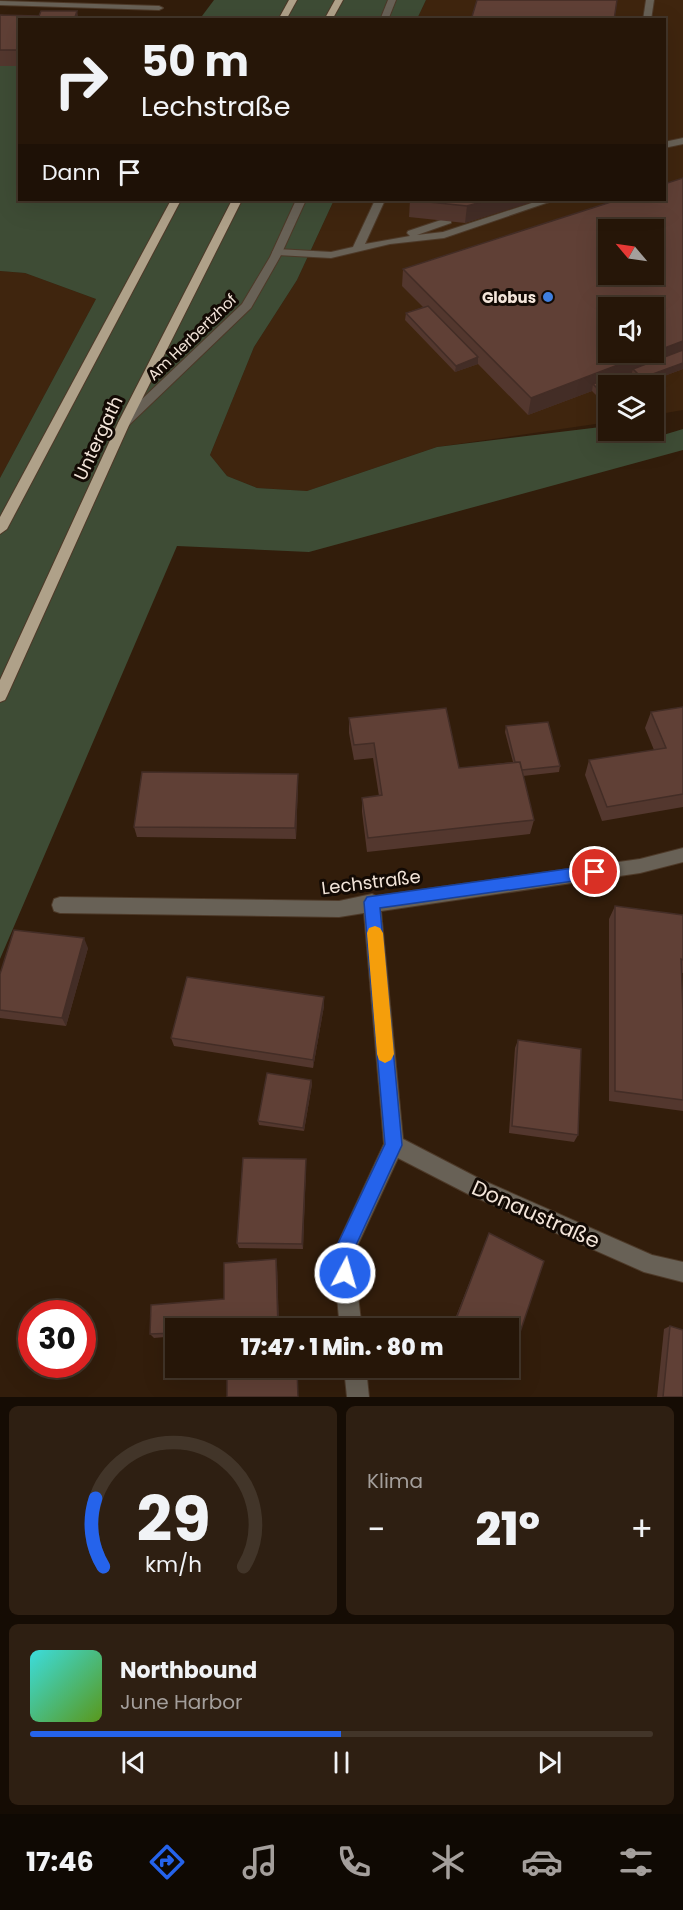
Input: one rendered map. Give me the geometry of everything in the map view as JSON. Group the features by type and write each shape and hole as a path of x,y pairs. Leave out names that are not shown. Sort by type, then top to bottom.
{"main road":[{"path":"283,18 293,0"},
{"path":"329,18 339,0"},
{"path":"0,529 175,201"},
{"name":"Untergath","path":"0,696 124,423 236,201"}],"street":[{"path":"385,18 392,0"},
{"path":"647,18 650,0"},
{"path":"0,3 159,8"},
{"path":"666,145 683,141"},
{"name":"Am Herbertzhof","path":"124,423 248,306 301,201"},
{"path":"357,250 380,201"},
{"path":"390,241 444,235 547,201"},
{"path":"277,252 332,255 390,241 447,221"},
{"name":"Lechstraße","path":"60,906 339,909 372,902 640,866 683,855"},
{"path":"350,1318 343,1254 394,1145 372,902"},
{"name":"Donaustraße","path":"394,1145 475,1187 641,1261 683,1272"},
{"path":"356,1378 358,1397"}],"shaded area":[{"path":"426,0 683,0 683,410 664,413 664,375 598,375 598,424 437,447 307,491 257,488 227,476 210,455 254,347 297,280 334,201 666,201 666,18 417,18"},
{"path":"0,271 25,273 96,299 0,478"}],"green space":[{"path":"214,0 426,0 417,18 200,18"},
{"path":"0,19 18,20 18,201 334,201 297,280 254,347 210,455 227,476 257,488 307,491 437,447 598,427 598,441 664,441 664,435 683,429 683,450 309,552 177,546 0,959 0,478 96,299 25,273 0,271"}],"building":[{"path":"477,0 617,0 614,18 472,18"},
{"path":"41,11 77,11 75,18 18,18 18,50 0,50 0,15 39,16"},
{"name":"Globus","path":"683,178 683,341 664,348 664,297 598,297 598,363 623,363 531,398 403,269 614,201 666,201 666,183"},
{"path":"420,201 484,201 467,206"},
{"path":"428,306 478,357 456,366 406,313"},
{"path":"683,350 683,363 650,375 639,375 633,369 649,363 664,363 664,357"},
{"path":"683,707 683,794 607,807 589,760 666,748 651,712"},
{"path":"446,708 459,768 520,762 534,820 368,838 362,798 382,795 374,743 354,745 349,718"},
{"path":"548,722 560,766 522,770 520,762 515,762 506,726"},
{"path":"142,772 298,774 295,828 134,827"},
{"path":"615,906 683,915 683,960 681,959 683,1100 615,1091"},
{"path":"14,930 84,938 62,1018 0,1010 0,974"},
{"path":"187,977 324,997 313,1060 171,1038"},
{"path":"518,1040 581,1049 578,1135 512,1126"},
{"path":"267,1073 311,1080 303,1128 258,1121"},
{"path":"243,1158 306,1159 302,1244 237,1243"},
{"path":"489,1233 544,1261 519,1335 519,1318 456,1318"},
{"path":"276,1259 278,1318 165,1318 165,1333 150,1334 151,1305 224,1299 224,1263"},
{"path":"670,1326 683,1330 683,1397 663,1397"},
{"path":"227,1378 297,1378 298,1397 227,1397"}],"slow traffic":[{"path":"375,933 385,1054"}],"place":[{"name":"Globus","path":"548,297"}],"route":[{"path":"345,1273 343,1254 394,1145 372,902 595,872"}]}
